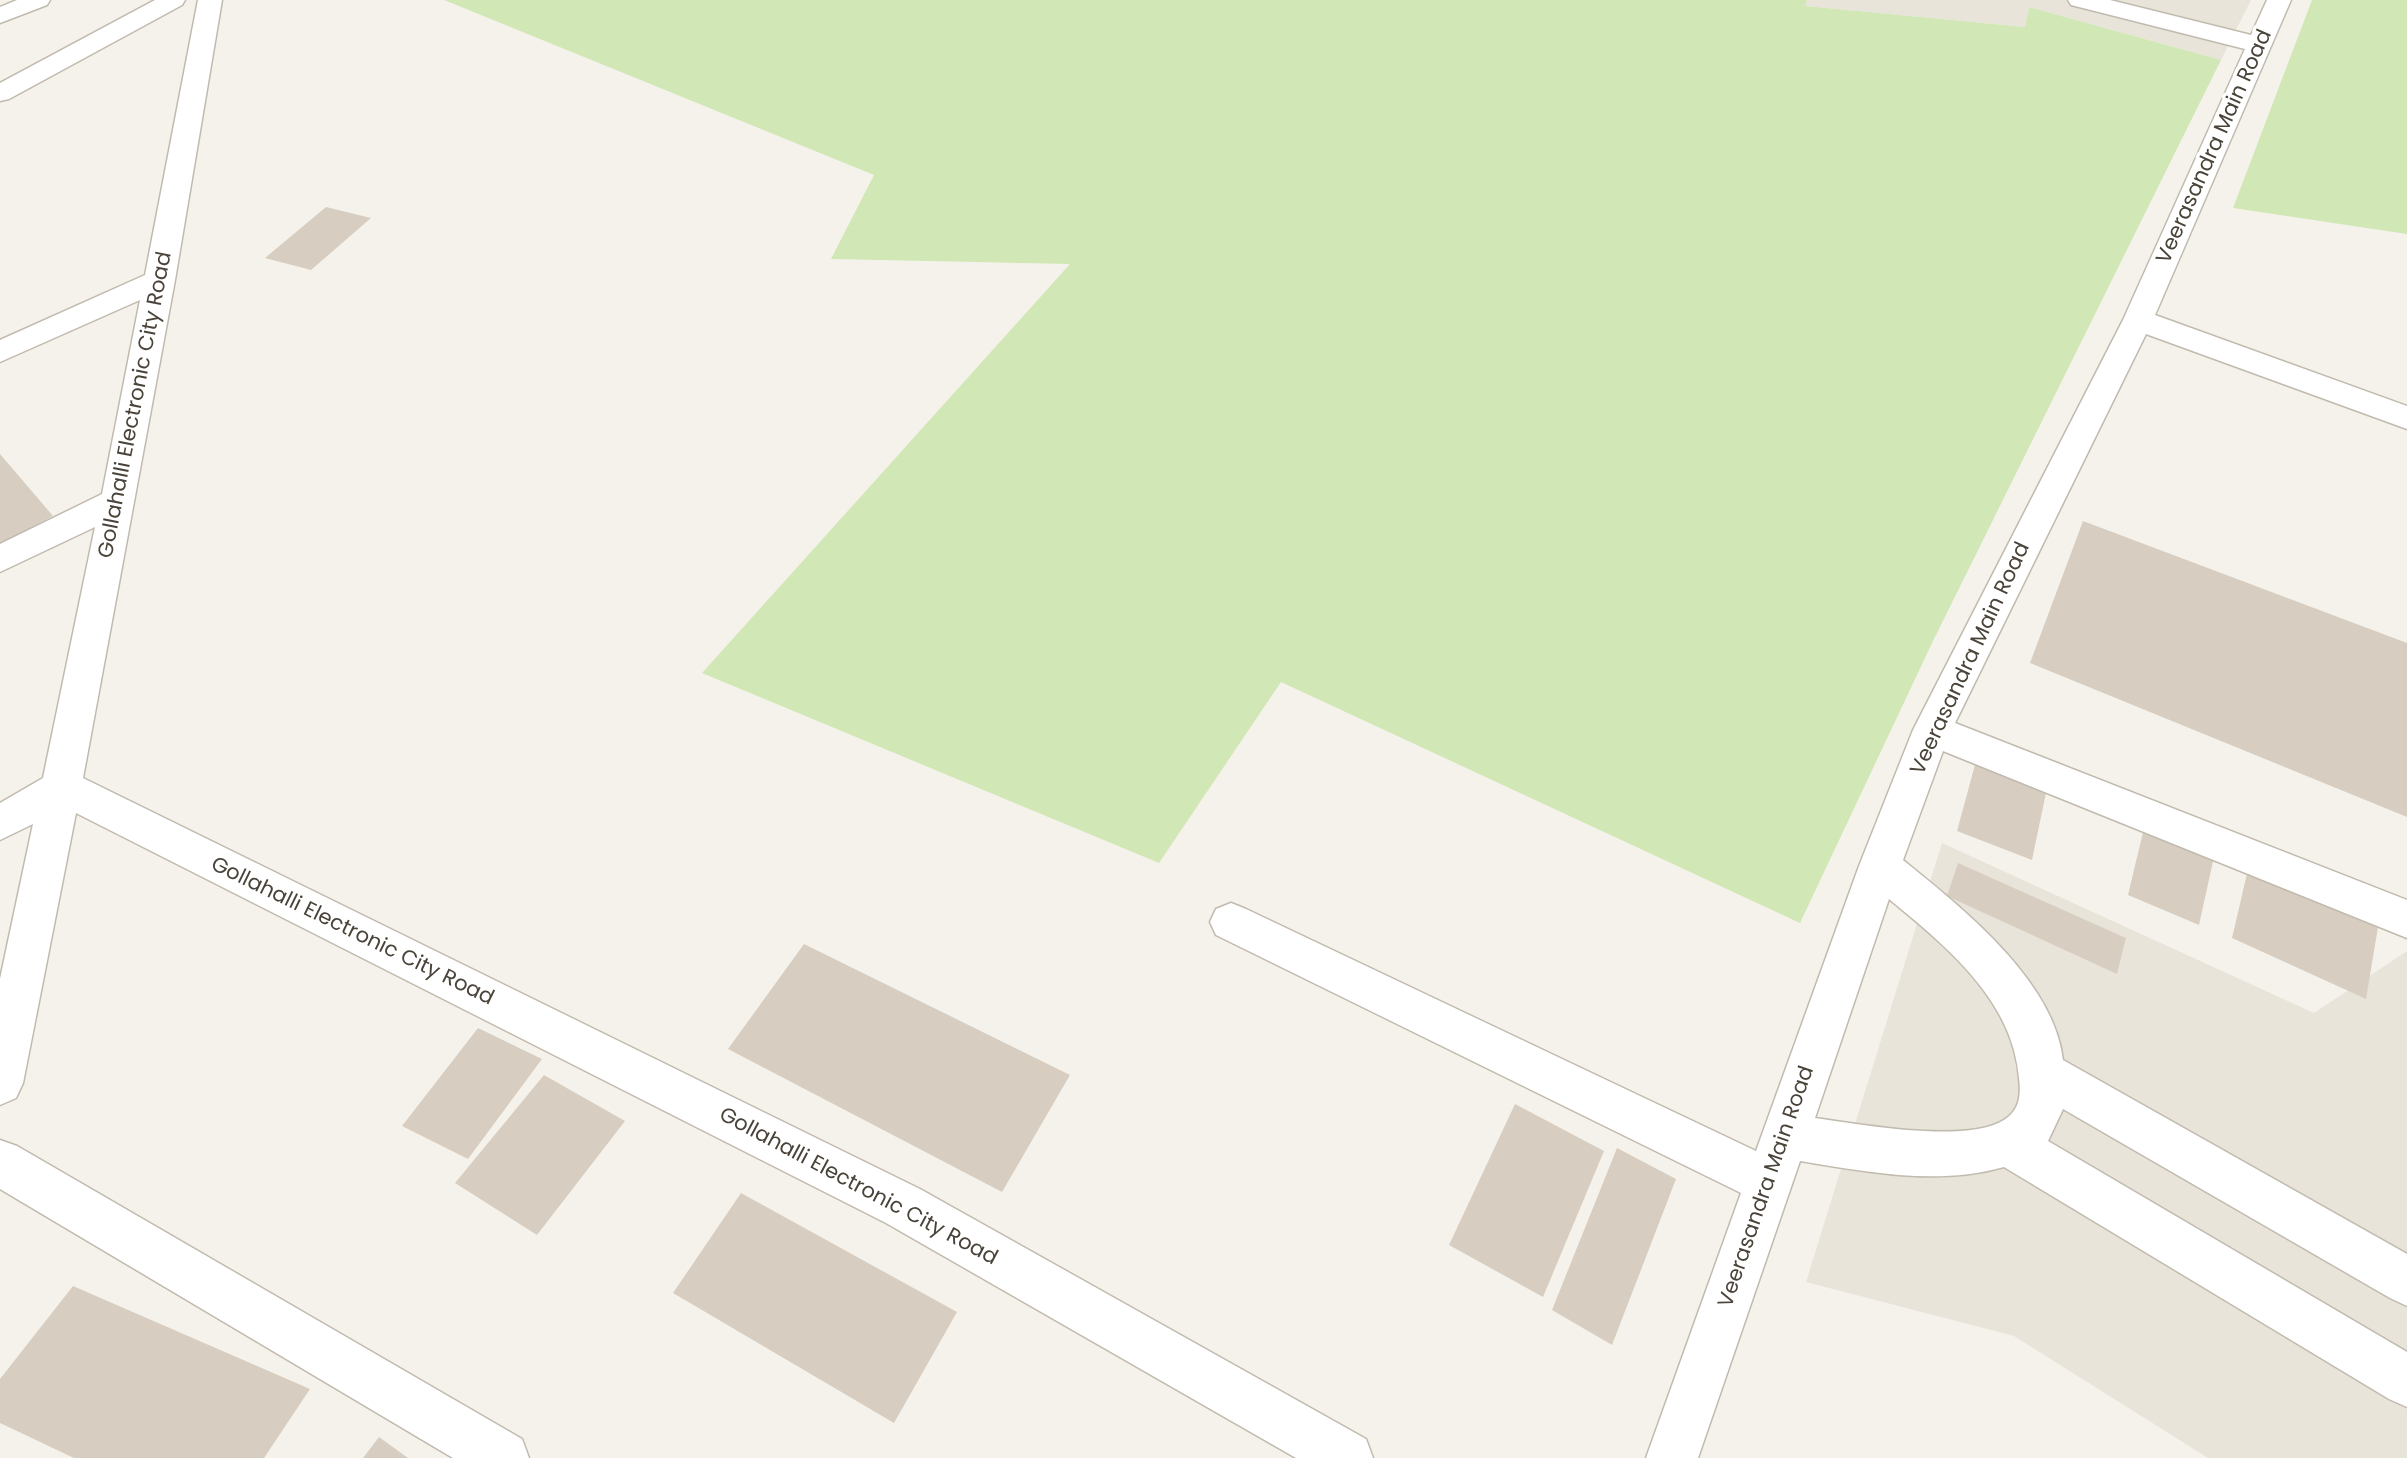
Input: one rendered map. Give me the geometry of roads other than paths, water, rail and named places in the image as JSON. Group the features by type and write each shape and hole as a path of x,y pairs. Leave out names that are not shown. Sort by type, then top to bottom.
{"street":[{"path":"0,16 37,0"},
{"path":"0,93 173,0"},
{"name":"Gollahalli Electronic City Road","path":"210,0 160,280 62,787 903,1206 1347,1458"},
{"path":"2080,0 2261,45"},
{"name":"Veerasandra Main Road","path":"1672,1458 1880,866 1932,730 2138,320 2279,0"},
{"path":"0,352 160,280"},
{"path":"2138,320 2407,418"},
{"path":"0,559 117,501"},
{"path":"1932,730 2407,919"},
{"path":"0,823 62,787"},
{"path":"0,1083 15,953 62,787"},
{"path":"1785,1136 1903,1153 1972,1152 2008,1143 2033,1128 2043,1104 2044,1074 2040,1048 2011,990 1951,925 1880,866"},
{"path":"1231,922 1769,1182"},
{"path":"2044,1074 2407,1281"},
{"path":"2008,1143 2407,1381"},
{"path":"0,1163 503,1458"}]}
